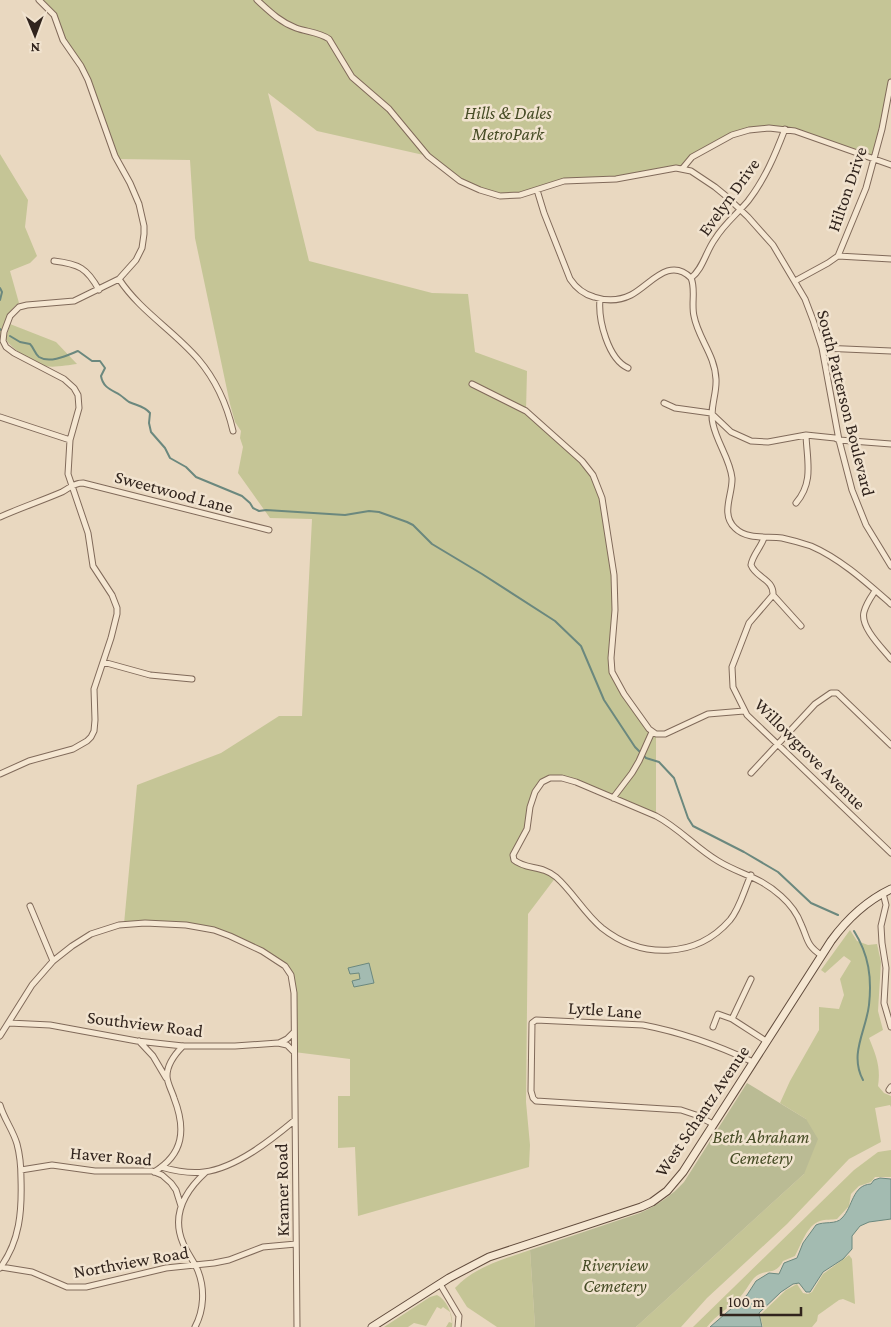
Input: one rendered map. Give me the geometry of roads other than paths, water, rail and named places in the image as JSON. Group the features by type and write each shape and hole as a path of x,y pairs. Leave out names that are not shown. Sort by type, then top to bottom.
{"main road":[{"name":"West Schantz Avenue","path":"372,1327 440,1284 497,1253 641,1207 661,1196 675,1183 821,955 849,918 860,908 891,889"}],"street":[{"path":"0,774 29,761 73,749 91,737 95,726 94,688 115,623 117,608 112,595 93,566 88,533 71,485 68,470 70,440 79,408 78,395 74,388 64,379 6,347 3,341 4,332 10,316 18,308 27,305 74,301 119,279 136,260 143,242 144,226 130,182 115,156 83,70 63,40 54,15 39,0"},
{"path":"257,0 284,22 298,29 325,36 329,39 352,77 390,109 428,156 470,186 500,196 520,196 564,181 616,179 666,169 682,168 692,157 732,135 757,129 785,129 816,138 891,166"},
{"name":"Hilton Drive","path":"795,282 838,256 866,188 882,129 891,82"},
{"name":"Evelyn Drive","path":"691,278 696,275 715,238 766,174 785,129"},
{"name":"South Patterson Boulevard","path":"682,168 691,171 715,187 740,209 772,245 795,282 814,320 822,348 840,440 858,508 866,525 890,562"},
{"path":"537,190 544,213 570,278 579,290 591,296 609,300 625,298 638,291 656,276 667,271 677,270 691,278 693,284 694,316 713,362 716,378 715,397 711,413 714,432 732,475 728,508 730,522 733,527 742,533 764,538 785,539 820,550 848,569 891,604"},
{"path":"838,256 891,259"},
{"path":"54,261 71,262 80,266 90,275 99,290"},
{"path":"119,279 141,306 204,366 218,390 233,432"},
{"path":"600,299 602,329 615,355 622,365 628,368"},
{"path":"822,348 891,351"},
{"path":"472,384 526,411 582,460 593,475 599,487 605,513 614,575 615,610 611,658 612,672 624,694 652,732 665,734 708,714 744,711"},
{"path":"664,403 675,408 711,413 731,432 752,441 768,442 806,435 891,444"},
{"path":"0,417 70,440"},
{"path":"796,503 805,490 808,480 806,435"},
{"name":"Sweetwood Lane","path":"71,485 83,483 269,530"},
{"path":"0,517 61,492 71,485"},
{"path":"764,538 750,565 755,572 768,582 773,590 773,595 801,626"},
{"path":"875,591 862,619 866,628 891,659"},
{"name":"Willowgrove Avenue","path":"773,595 749,623 732,666 733,687 744,711 891,853"},
{"path":"103,662 150,675 192,679"},
{"path":"751,773 822,698 834,692 891,745"},
{"path":"613,798 632,773 652,732"},
{"path":"751,875 736,911 723,926 705,940 692,946 682,950 663,951 641,946 611,934 594,921 556,877 541,868 521,864 514,860 513,855 527,829 534,796 540,784 550,778 562,778 576,782 667,822 718,861 751,875 763,881 783,897 798,917 808,944 821,955"},
{"path":"883,893 886,905 881,926 886,968 884,1003 891,1027"},
{"path":"30,906 53,961"},
{"name":"Kramer Road","path":"0,1036 32,985 53,961 91,934 114,926 166,923 214,930 262,951 282,964 291,975 294,993 297,1327"},
{"path":"732,1019 751,979"},
{"path":"713,1027 718,1014 732,1019 766,1041"},
{"name":"Lytle Lane","path":"713,1124 681,1110 537,1101 533,1098 531,1091 532,1023 536,1020 612,1022 650,1026 700,1041 753,1062"},
{"name":"Southview Road","path":"9,1023 41,1024 139,1041 183,1046 235,1046 278,1043"},
{"path":"278,1043 287,1039 294,1031"},
{"path":"139,1041 153,1056 166,1078 178,1109 182,1133 174,1154 154,1172"},
{"path":"278,1043 287,1045 294,1052"},
{"path":"166,1078 169,1065 175,1054 183,1046"},
{"path":"0,1105 1,1114 17,1144 21,1170 22,1200 20,1224 13,1246 1,1268"},
{"name":"Haver Road","path":"161,1167 192,1172 206,1172 246,1156 295,1120"},
{"name":"Haver Road","path":"21,1170 52,1165 95,1171 154,1172 163,1176 176,1190 181,1206"},
{"path":"196,1327 202,1304 200,1275 186,1249 179,1224 181,1206 185,1195 192,1185 206,1172"},
{"name":"Northview Road","path":"1,1268 32,1272 59,1284 79,1288 99,1285 149,1271 229,1260 263,1247 296,1244"},
{"path":"440,1284 459,1316 458,1327"}],"waterway":[{"path":"0,288 2,292 0,300"},
{"path":"10,336 20,342 30,344 38,356 43,359 59,358 78,351 92,361 100,361 105,368 101,376 106,386 129,402 143,407 150,413 149,423 151,432 165,448 170,458 186,467 196,477 242,496 253,508 259,511 345,515 369,511 379,512 407,522 413,525 432,544 555,621 581,646 604,700 635,747 646,758 659,762 674,778 688,818 693,826 778,872 811,903 838,915"},
{"path":"854,931 863,949 870,976 869,1005 858,1052 859,1070 863,1080"}],"park label":[{"name":"Hills & Dales MetroPark","path":"508,123"},
{"name":"Beth Abraham Cemetery","path":"761,1147"},
{"name":"Riverview Cemetery","path":"615,1275"}]}
